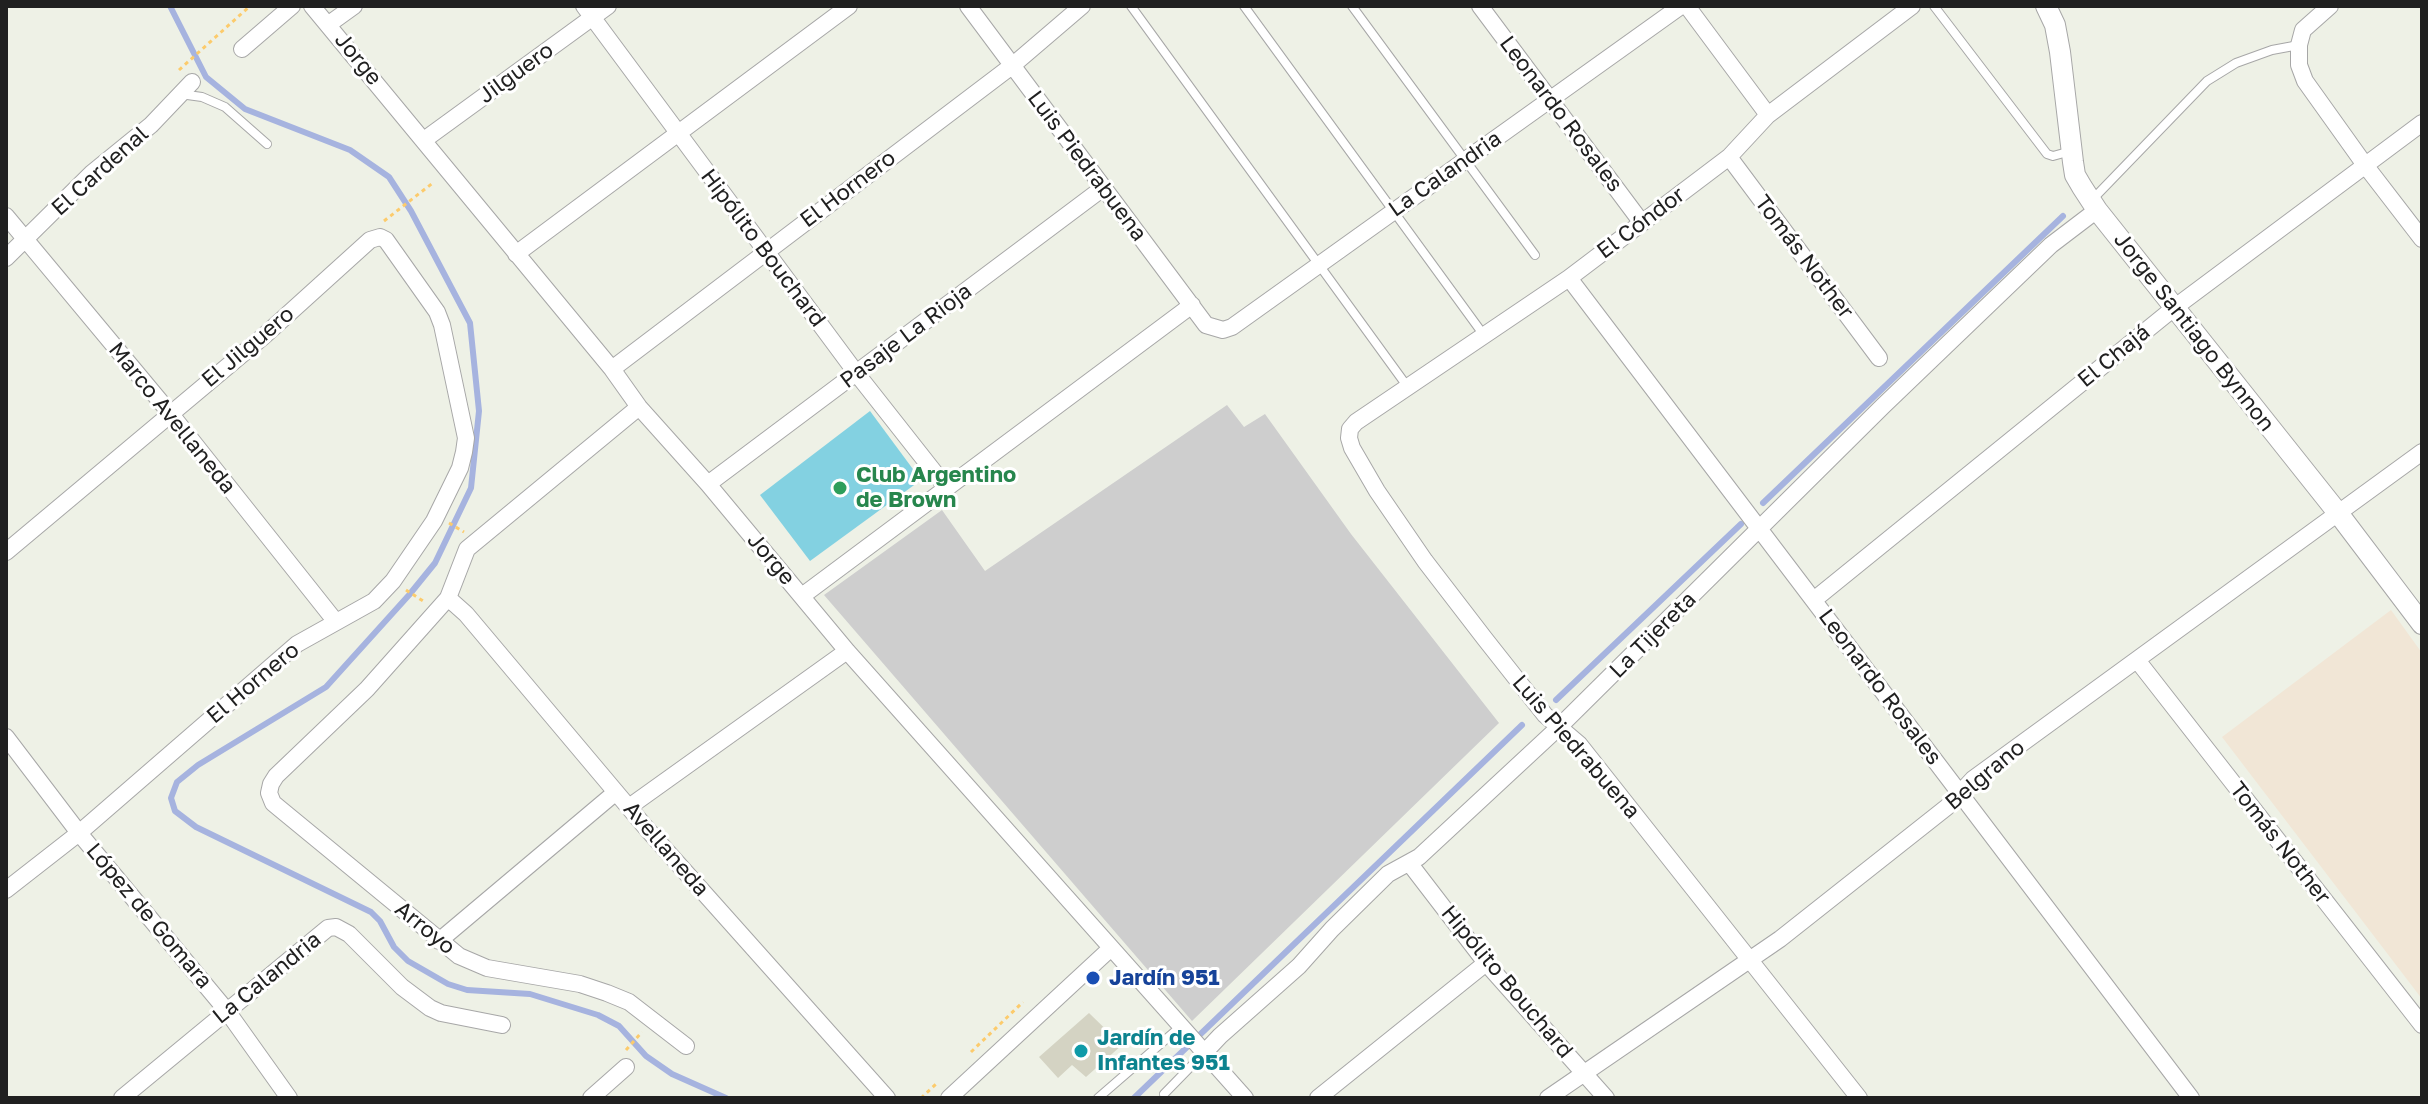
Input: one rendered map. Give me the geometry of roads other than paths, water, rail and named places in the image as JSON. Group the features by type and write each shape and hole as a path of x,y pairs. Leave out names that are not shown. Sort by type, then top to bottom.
{"street":[{"path":"242,49 292,6"},
{"name":"Jorge","path":"312,6 612,369 639,407 708,484 847,651 1245,1098"},
{"path":"329,24 354,6"},
{"name":"Jilguero","path":"424,140 588,12 608,6"},
{"path":"516,254 849,6"},
{"name":"Luis Piedrabuena","path":"968,6 1206,325"},
{"name":"El Hornero","path":"612,369 1013,65 1082,6"},
{"name":"Leonardo Rosales","path":"1480,6 1642,223"},
{"path":"1684,6 1768,115"},
{"name":"La Calandria","path":"1206,325 1216,329 1232,327 1684,6"},
{"name":"El Cóndor","path":"1356,422 1569,278 1729,157 1768,115 1912,6"},
{"name":"Jorge Santiago Bynnon","path":"2046,6 2055,25 2060,52 2075,175 2094,205 2422,624"},
{"path":"2330,6 2303,30 2299,65 2305,81 2422,239"},
{"name":"Hipólito Bouchard","path":"588,12 765,252 946,487"},
{"name":"El Cardenal","path":"6,258 92,173 151,125 192,82"},
{"name":"El Chajá","path":"1815,599 2174,308 2422,123"},
{"name":"Tomás Nother","path":"1729,157 1879,358"},
{"name":"Pasaje La Rioja","path":"708,484 1103,188"},
{"name":"La Tijereta","path":"1192,1040 1220,1036 1299,966 1388,874 1410,864 1558,728 2094,205"},
{"name":"Marco Avellaneda","path":"6,216 170,413 336,622"},
{"name":"El Jilguero","path":"6,552 265,335 370,240 380,237 386,240 437,312 466,438 464,452"},
{"name":"Leonardo Rosales","path":"1569,278 1761,527 2191,1098"},
{"path":"802,596 1192,305"},
{"path":"448,598 467,549 639,407"},
{"name":"Luis Piedrabuena","path":"1356,422 1350,429 1349,438 1377,491 1425,561 1536,705 1579,744 1859,1098"},
{"name":"El Hornero","path":"6,890 79,833 297,644 374,601 393,581 434,521 460,468 464,452"},
{"name":"Belgrano","path":"1548,1098 1751,959 1947,807 1973,779 2422,452"},
{"name":"Avellaneda","path":"448,598 466,614 629,807 887,1098"},
{"name":"Arroyo","path":"448,598 367,689 276,776 269,793 273,803 459,956 487,968 580,984 618,997 686,1046"},
{"path":"629,807 847,651"},
{"name":"Tomás Nother","path":"2137,660 2422,1025"},
{"name":"López de Gomara","path":"6,737 79,833 227,1011 289,1098"},
{"path":"439,941 616,792"},
{"name":"Hipólito Bouchard","path":"1410,864 1486,963 1606,1098"},
{"name":"La Calandria","path":"122,1098 328,928 336,927 349,934 402,987 430,1008 502,1025"},
{"path":"949,1098 1110,949"},
{"path":"1318,1098 1486,963"},
{"path":"591,1098 625,1059"}],"lane":[{"path":"1131,6 1407,386"},
{"path":"1244,6 1483,334"},
{"path":"1352,6 1535,255"},
{"path":"1934,6 2047,154 2053,156 2071,151"},
{"path":"2094,205 2207,81 2236,63 2272,50 2299,45"},
{"path":"179,94 202,97 225,107 267,144"},
{"path":"1164,1094 1192,1040"},
{"path":"1098,1098 1192,1040"}],"waterway":[{"path":"170,6 206,77 245,109 350,150 389,177 411,211 470,323 479,411 471,488 435,563 326,687 198,765 177,782 171,798 175,811 196,827 371,912 380,921 394,947 408,961 448,984 467,990 530,994 598,1015 619,1026 646,1056 672,1074 726,1098"},
{"path":"1763,503 2063,216"},
{"path":"1556,700 1741,524"},
{"path":"1134,1098 1522,725"}],"place":[{"name":"Club Argentino de Brown","path":"840,488"},
{"name":"Jardín 951","path":"1093,978"},
{"name":"Jardín de Infantes 951","path":"1081,1051"}]}
